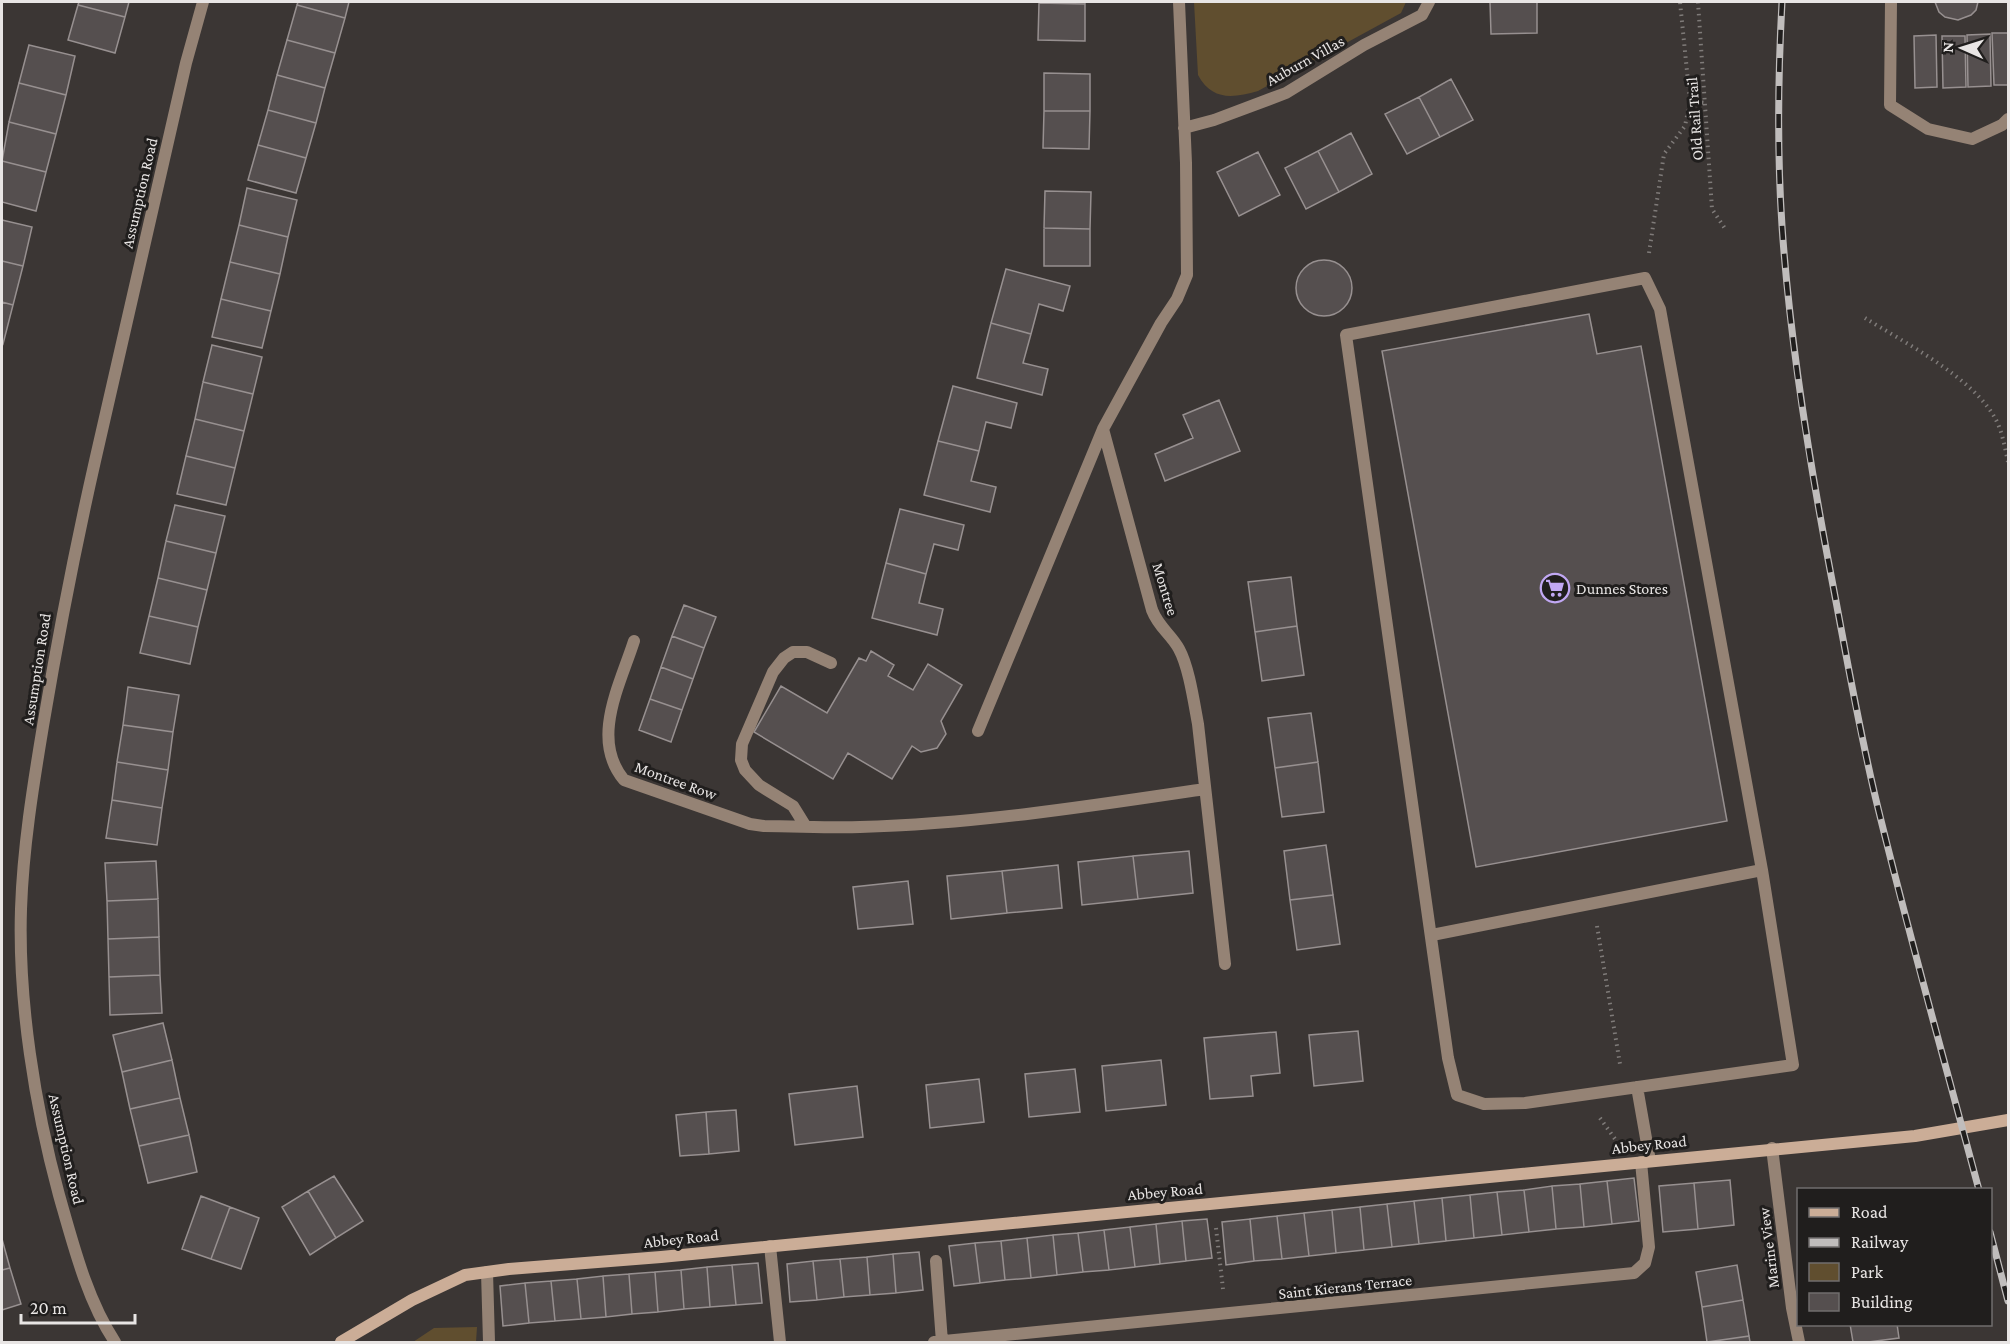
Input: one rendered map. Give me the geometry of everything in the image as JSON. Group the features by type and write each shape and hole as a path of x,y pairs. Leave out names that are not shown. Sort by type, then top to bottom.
{"street":[{"name":"Assumption Road","path":"115,1342 107,1330 85,1279 49,1158 39,1110 26,1017 21,911 33,794 60,619 184,75 203,2"},
{"path":"978,731 1103,429 1161,323 1183,289 1187,276 1179,2"},
{"name":"Auburn Villas","path":"1184,128 1214,120 1286,93 1364,45 1422,15 1429,2"},
{"path":"1892,2 1890,105 1928,129 1972,139 2002,125 2008,119"},
{"path":"1646,278 1660,309 1762,870 1793,1065 1524,1103 1484,1104 1457,1095 1448,1058 1346,335 1646,278"},
{"name":"Montree","path":"1103,429 1152,610 1160,627 1179,649 1198,724 1225,964"},
{"name":"Montree Row","path":"634,641 607,725 610,755 615,766 624,780 750,824 860,827 1036,813 1205,789"},
{"path":"806,827 793,807 759,785 745,770 741,760 742,744 773,672 783,658 793,652 807,652 831,663"},
{"path":"1431,935 1762,870"},
{"path":"1637,1087 1645,1137 1645,1161"},
{"name":"Abbey Road","path":"341,1342 412,1300 465,1275 487,1272 1915,1136 2008,1120"},
{"name":"Marine View","path":"1772,1149 1792,1308 1799,1342"},
{"name":"Saint Kierans Terrace","path":"934,1342 1634,1274 1645,1263 1649,1247 1645,1161"},
{"path":"770,1245 780,1342"},
{"path":"936,1261 942,1342"},
{"path":"487,1272 489,1342"}],"path":[{"path":"1646,278 1664,154 1685,126 1690,101 1680,2"},
{"name":"Old Rail Trail","path":"1698,2 1712,209 1726,230"},
{"path":"1690,101 1705,103"},
{"path":"1865,318 1964,382 1983,399 1996,420 2008,462"},
{"path":"1593,903 1621,1065 1600,1118 1615,1139 1645,1137"},
{"path":"1214,1203 1225,1314"}],"green space":[{"path":"1194,2 1406,2 1401,13 1258,91 1232,96 1210,89 1198,75"},
{"path":"477,1327 476,1342 413,1342 434,1328"}],"building":[{"path":"79,2 129,2 125,17 78,5"},
{"path":"298,2 349,2 345,18 297,5"},
{"path":"1085,2 1085,4 1039,3"},
{"path":"1490,2 1537,2 1537,33 1491,34"},
{"path":"1935,2 1978,2 1976,10 1971,15 1958,20 1945,17 1939,12"},
{"path":"1039,3 1085,4 1085,41 1038,40"},
{"path":"78,5 125,17 115,53 68,40"},
{"path":"297,5 345,18 335,53 287,40"},
{"path":"1992,33 2008,33 2008,85 1994,85"},
{"path":"1990,34 1991,86 1968,87 1967,35"},
{"path":"1936,35 1937,87 1915,88 1914,36"},
{"path":"1942,36 1965,36 1966,87 1943,88"},
{"path":"287,40 335,53 325,88 277,75"},
{"path":"29,45 75,56 66,95 19,83"},
{"path":"1044,73 1090,74 1090,111 1044,111"},
{"path":"277,75 325,88 316,123 268,110"},
{"path":"1451,79 1473,120 1440,137 1419,97"},
{"path":"19,83 66,95 56,134 9,122"},
{"path":"1419,97 1440,137 1407,154 1385,114"},
{"path":"268,110 316,123 306,158 258,145"},
{"path":"1044,111 1090,111 1089,149 1043,148"},
{"path":"9,122 56,134 46,172 2,161"},
{"path":"1351,133 1372,174 1339,192 1318,151"},
{"path":"258,145 306,158 296,193 248,180"},
{"path":"1318,151 1339,192 1306,209 1285,168"},
{"path":"1258,152 1280,195 1239,216 1217,172"},
{"path":"2,161 46,172 36,211 2,202"},
{"path":"247,188 297,200 288,237 239,225"},
{"path":"1045,191 1091,192 1090,229 1044,228"},
{"path":"2,220 32,227 23,266 2,261"},
{"path":"239,225 288,237 280,274 230,262"},
{"path":"1044,228 1090,229 1090,266 1044,266"},
{"path":"1324,260 1335,262 1344,268 1350,277 1352,288 1350,299 1344,308 1335,314 1324,316 1313,314 1304,308 1298,299 1296,288 1298,277 1304,268 1313,262"},
{"path":"2,261 23,266 13,305 2,302"},
{"path":"230,262 280,274 271,311 221,299"},
{"path":"1006,269 1070,286 1063,311 1039,304 1031,334 991,323"},
{"path":"221,299 271,311 262,348 212,337"},
{"path":"2,302 13,305 3,344 2,343"},
{"name":"Dunnes Stores","path":"1589,314 1597,354 1641,346 1727,821 1476,867 1382,351"},
{"path":"991,323 1031,334 1023,363 1048,369 1042,395 977,378"},
{"path":"212,345 262,357 253,394 203,382"},
{"path":"203,382 253,394 244,431 195,419"},
{"path":"953,386 1017,403 1011,428 986,422 979,451 938,441"},
{"path":"1219,400 1240,451 1165,481 1155,454 1193,438 1183,415"},
{"path":"195,419 244,431 235,468 186,456"},
{"path":"938,441 979,451 971,481 996,487 990,512 924,495"},
{"path":"186,456 235,468 226,505 177,494"},
{"path":"175,505 225,516 216,553 166,541"},
{"path":"900,509 964,525 958,550 934,544 926,574 886,563"},
{"path":"166,541 216,553 207,590 158,578"},
{"path":"886,563 926,574 919,603 943,609 937,635 872,618"},
{"path":"1291,577 1297,626 1255,632 1248,582"},
{"path":"158,578 207,590 198,627 149,616"},
{"path":"684,605 716,617 704,648 672,636"},
{"path":"149,616 198,627 190,664 140,653"},
{"path":"1297,626 1304,675 1262,681 1255,632"},
{"path":"672,636 704,648 693,679 661,667"},
{"path":"871,651 894,665 888,676 913,690 928,664 962,685 941,721 946,734 937,748 921,752 912,746 892,779 848,753 833,779 754,732 781,686 827,713 859,658 866,661"},
{"path":"661,667 693,679 682,710 650,699"},
{"path":"128,687 179,695 173,732 123,725"},
{"path":"650,699 682,710 671,742 639,730"},
{"path":"1311,713 1318,762 1275,768 1268,718"},
{"path":"123,725 173,732 168,770 117,762"},
{"path":"117,762 168,770 162,808 112,800"},
{"path":"1318,762 1324,812 1282,817 1275,768"},
{"path":"112,800 162,808 157,845 106,838"},
{"path":"1326,845 1333,895 1290,900 1284,851"},
{"path":"1189,851 1193,893 1138,899 1133,856"},
{"path":"1133,856 1138,899 1082,905 1078,862"},
{"path":"156,861 158,899 107,901 105,863"},
{"path":"1058,865 1062,908 1007,913 1002,871"},
{"path":"1002,871 1007,913 951,919 947,876"},
{"path":"908,881 913,924 858,929 853,887"},
{"path":"1333,895 1340,944 1297,950 1290,900"},
{"path":"158,899 159,937 108,939 107,901"},
{"path":"159,937 160,975 109,977 108,939"},
{"path":"160,975 162,1013 110,1015 109,977"},
{"path":"163,1023 172,1060 122,1072 113,1035"},
{"path":"1358,1031 1363,1081 1314,1086 1309,1035"},
{"path":"1276,1032 1280,1073 1251,1076 1253,1096 1210,1099 1204,1038"},
{"path":"172,1060 180,1098 130,1109 122,1072"},
{"path":"1161,1060 1166,1105 1106,1111 1102,1066"},
{"path":"1075,1069 1080,1112 1029,1117 1025,1074"},
{"path":"979,1079 984,1122 930,1128 926,1085"},
{"path":"857,1086 863,1137 795,1145 789,1094"},
{"path":"180,1098 189,1135 139,1146 130,1109"},
{"path":"736,1110 739,1151 709,1154 706,1112"},
{"path":"706,1112 709,1154 680,1156 676,1115"},
{"path":"189,1135 197,1172 148,1183 139,1146"},
{"path":"334,1176 363,1221 336,1238 308,1191"},
{"path":"1634,1178 1639,1221 1612,1224 1607,1181"},
{"path":"1730,1180 1734,1225 1698,1229 1694,1183"},
{"path":"1607,1181 1612,1224 1584,1227 1580,1184"},
{"path":"1694,1183 1698,1229 1663,1232 1659,1186"},
{"path":"1580,1184 1584,1227 1556,1229 1552,1186"},
{"path":"1552,1186 1556,1229 1529,1232 1524,1190"},
{"path":"1524,1190 1529,1232 1502,1235 1497,1192"},
{"path":"308,1191 336,1238 310,1255 282,1207"},
{"path":"1497,1192 1502,1235 1474,1238 1470,1195"},
{"path":"1470,1195 1474,1238 1446,1241 1442,1198"},
{"path":"201,1196 230,1207 211,1259 182,1249"},
{"path":"1442,1198 1446,1241 1419,1244 1414,1201"},
{"path":"1414,1201 1419,1244 1392,1247 1387,1204"},
{"path":"1387,1204 1392,1247 1364,1250 1360,1207"},
{"path":"230,1207 259,1218 241,1269 211,1259"},
{"path":"1360,1207 1364,1250 1336,1253 1332,1210"},
{"path":"1332,1210 1336,1253 1309,1256 1304,1213"},
{"path":"1304,1213 1309,1256 1282,1259 1277,1216"},
{"path":"1277,1216 1282,1259 1254,1261 1250,1219"},
{"path":"1207,1219 1212,1258 1186,1261 1182,1221"},
{"path":"1250,1219 1254,1261 1226,1265 1222,1222"},
{"path":"1182,1221 1186,1261 1160,1264 1156,1224"},
{"path":"1156,1224 1160,1264 1135,1267 1130,1227"},
{"path":"1130,1227 1135,1267 1109,1270 1104,1230"},
{"path":"1104,1230 1109,1270 1083,1272 1078,1233"},
{"path":"1078,1233 1083,1272 1057,1275 1053,1235"},
{"path":"1053,1235 1057,1275 1031,1278 1027,1238"},
{"path":"1027,1238 1031,1278 1005,1280 1001,1241"},
{"path":"2,1239 10,1268 2,1270"},
{"path":"1001,1241 1005,1280 980,1283 975,1243"},
{"path":"975,1243 980,1283 954,1286 949,1246"},
{"path":"919,1252 923,1290 896,1293 893,1254"},
{"path":"893,1254 896,1293 870,1295 867,1257"},
{"path":"867,1257 870,1295 844,1297 840,1259"},
{"path":"840,1259 844,1297 817,1300 813,1261"},
{"path":"813,1261 817,1300 790,1302 787,1264"},
{"path":"758,1263 762,1303 736,1305 732,1265"},
{"path":"732,1265 736,1305 710,1307 707,1267"},
{"path":"1737,1265 1743,1300 1702,1307 1696,1272"},
{"path":"707,1267 710,1307 684,1309 681,1270"},
{"path":"10,1268 21,1304 2,1310 2,1270"},
{"path":"681,1270 684,1309 658,1312 655,1272"},
{"path":"655,1272 658,1312 632,1314 629,1274"},
{"path":"629,1274 632,1314 606,1317 603,1276"},
{"path":"603,1276 606,1317 581,1319 577,1279"},
{"path":"577,1279 581,1319 555,1321 551,1281"},
{"path":"551,1281 555,1321 529,1323 525,1283"},
{"path":"525,1283 529,1323 503,1326 500,1286"},
{"path":"1743,1300 1749,1336 1707,1342 1702,1307"},
{"path":"1850,1326 1897,1326 1899,1338 1853,1342"},
{"path":"1749,1336 1750,1342 1708,1342"}],"railway":[{"path":"1782,2 1779,114 1782,226 1795,358 1808,445 1847,663 1871,779 1978,1188"},
{"path":"1992,1240 2008,1301"}],"place":[{"name":"Dunnes Stores","path":"1555,588"}]}
